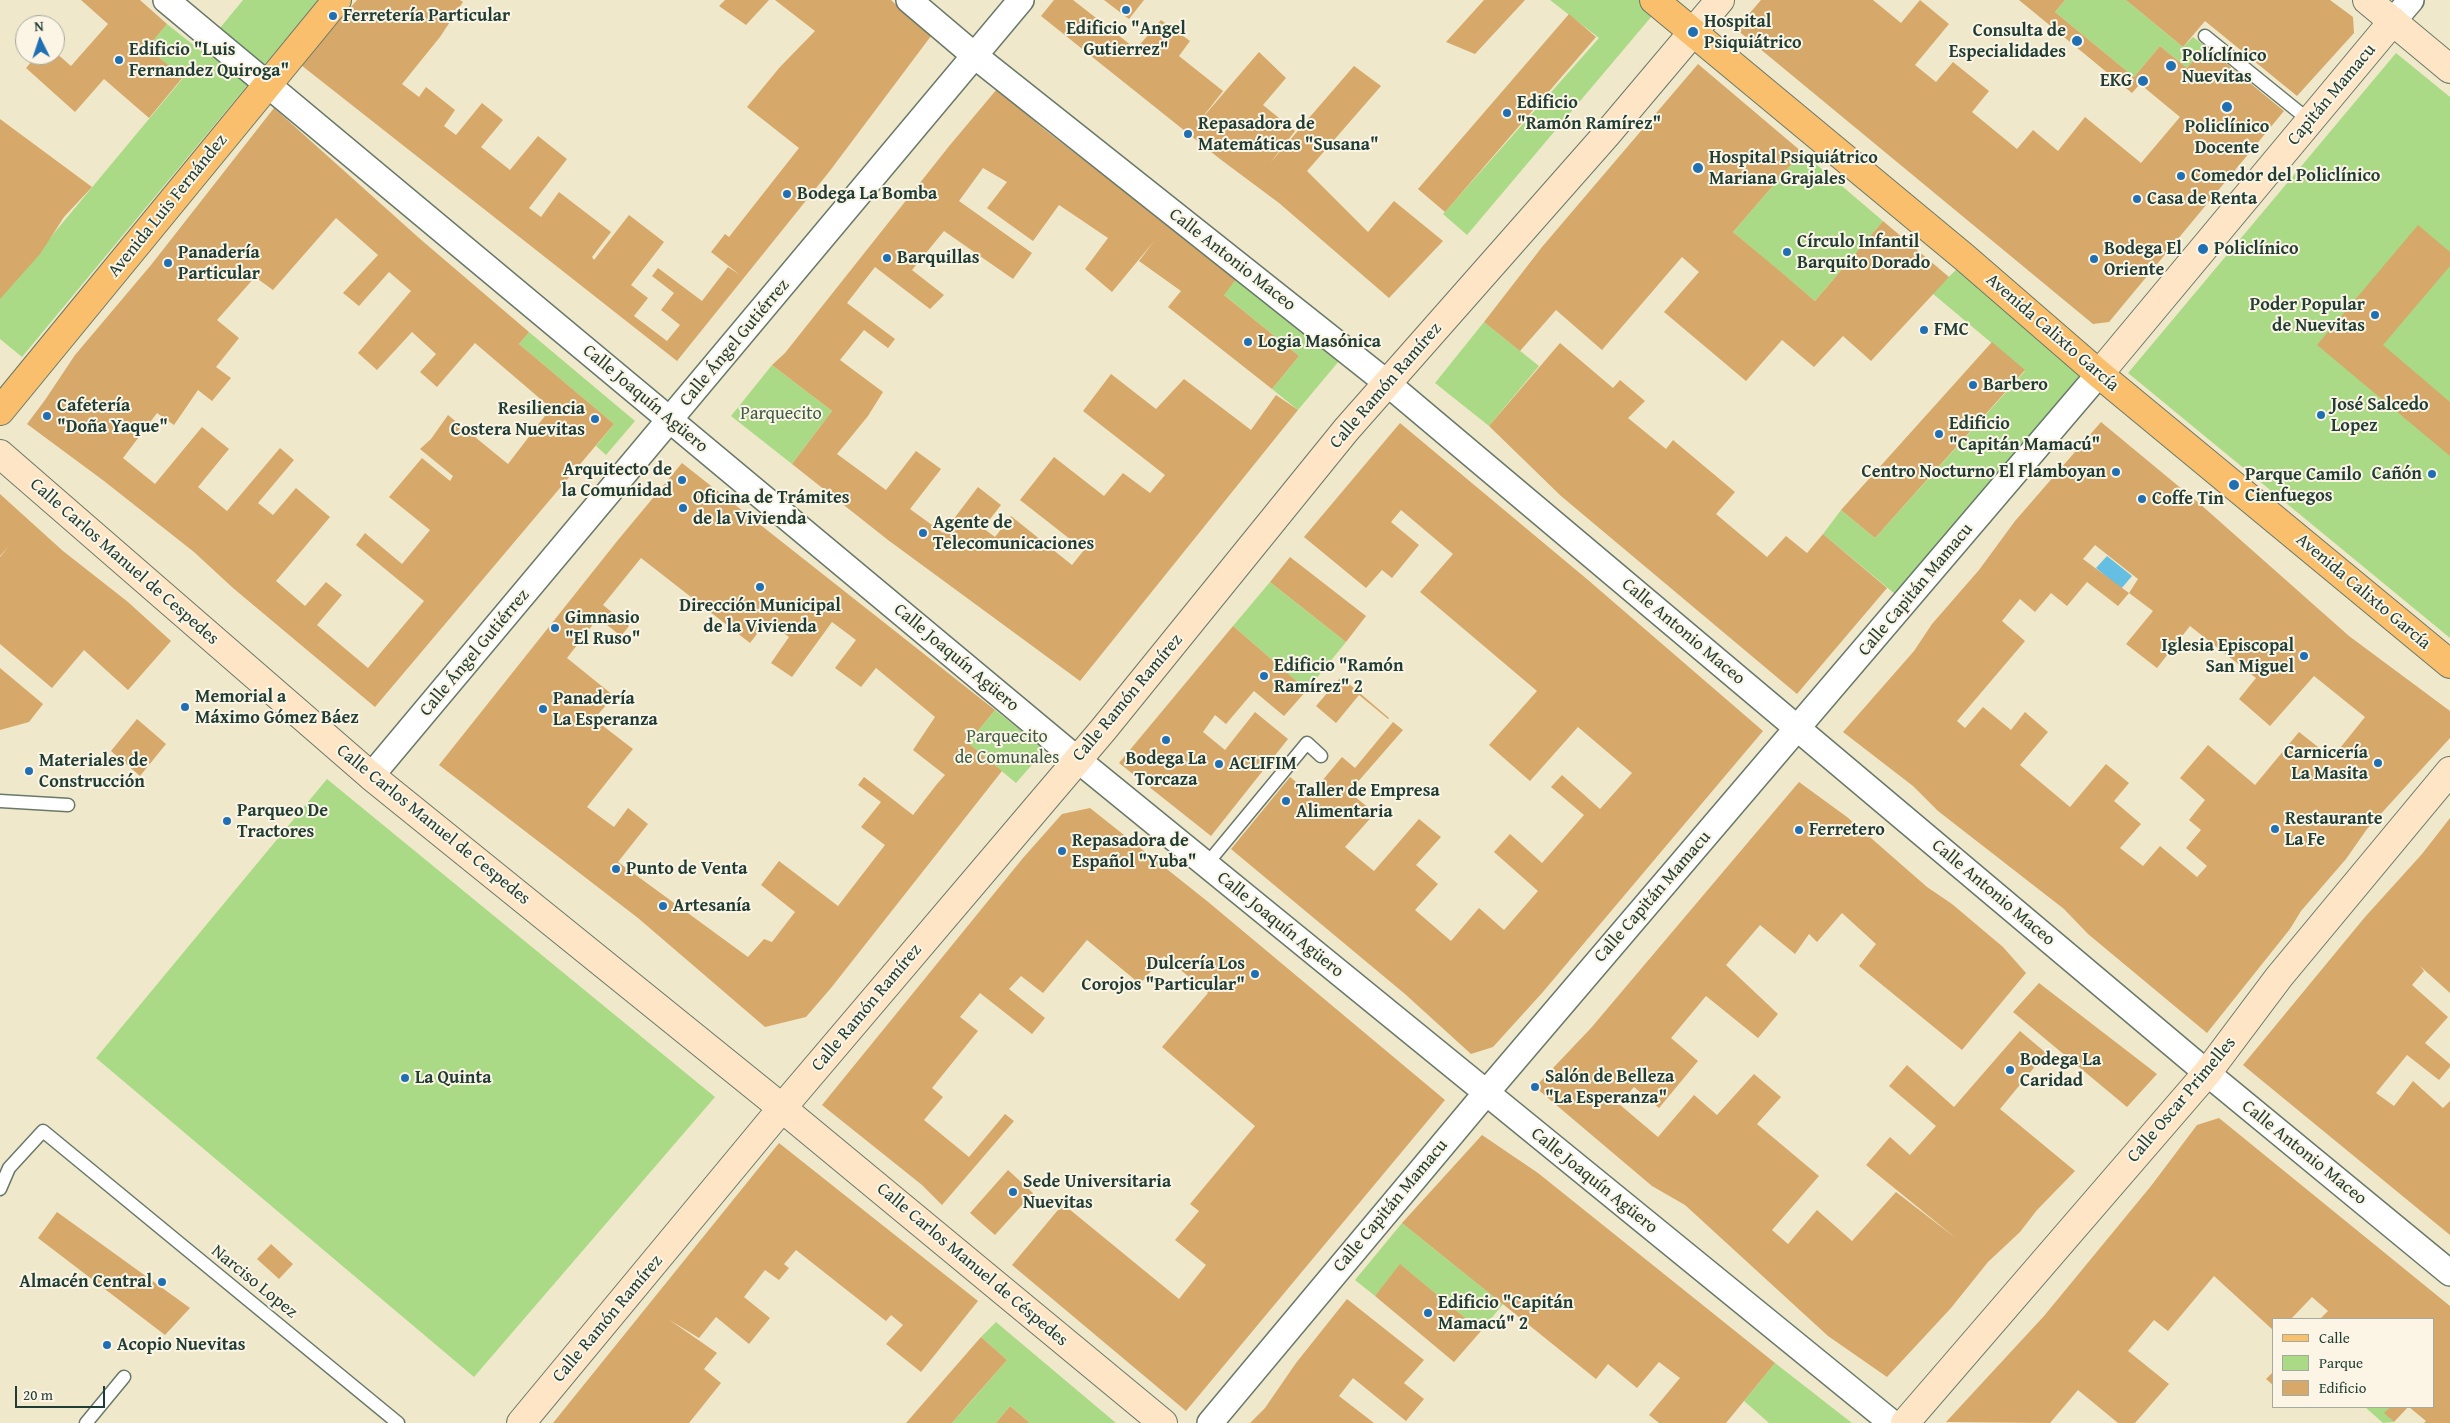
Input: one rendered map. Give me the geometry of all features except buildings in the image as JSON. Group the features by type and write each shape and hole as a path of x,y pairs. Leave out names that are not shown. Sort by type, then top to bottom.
{"main road":[{"name":"Avenida Luis Fernández","path":"0,411 337,0"},
{"name":"Avenida Calixto García","path":"1654,0 1964,257 2099,374 2450,664"}],"street":[{"name":"Calle Joaquín Agüero","path":"166,0 1078,760 1892,1423"},
{"name":"Calle Antonio Maceo","path":"909,0 975,56 1387,383 2207,1074 2450,1273"},
{"name":"Calle Ángel Gutiérrez","path":"371,776 1021,0"},
{"name":"Calle Ramón Ramírez","path":"521,1423 782,1108 1078,760 1387,383 1720,0"},
{"path":"2367,0 2450,69"},
{"name":"Capitán Mamacu","path":"2099,374 2411,0"},
{"name":"Calle Capitán Mamacu","path":"1210,1423 1486,1093 2099,374"},
{"name":"Calle Carlos Manuel de Cespedes","path":"0,454 371,776 782,1108"},
{"name":"Calle Oscar Primelles","path":"1905,1423 2207,1074 2284,971 2450,771"},
{"name":"Calle Carlos Manuel de Céspedes","path":"782,1108 1162,1423"}],"lane":[{"path":"2205,36 2310,120"},
{"path":"1206,864 1307,742 1321,756"},
{"path":"0,801 68,805"},
{"name":"Narciso Lopez","path":"0,1189 9,1168 43,1131 398,1423"},
{"path":"90,1422 124,1377"}],"green space":[{"path":"243,0 318,0 22,357 0,339 0,298 183,78 147,48 167,24 201,51"},
{"path":"1550,0 1644,0 1657,10 1467,235 1443,214 1599,38"},
{"path":"2065,0 2126,0 2183,47 2193,37 2205,46 2187,68 2160,46 2134,77 2055,12"},
{"name":"Parque Camilo Cienfuegos","path":"2396,53 2450,97 2450,638 2128,373"},
{"path":"1802,152 1883,221 1815,301 1733,232"},
{"path":"1957,269 2080,376 1895,594 1823,534 1841,510 1875,538 2025,371 1932,293"},
{"path":"1237,278 1339,361 1298,410 1272,389 1299,356 1223,294"},
{"path":"1484,322 1539,366 1489,426 1435,383"},
{"path":"529,332 635,421 606,455 596,446 614,424 519,344"},
{"name":"Parquecito","path":"772,365 832,411 792,464 731,416"},
{"path":"1270,582 1346,642 1307,690 1233,626"},
{"name":"Parquecito de Comunales","path":"995,710 1045,750 1016,783 968,743"},
{"name":"La Quinta","path":"327,779 715,1097 474,1377 96,1058"},
{"path":"1402,1223 1503,1304 1481,1331 1401,1265 1375,1296 1355,1280"},
{"path":"996,1322 1116,1423 1030,1423 1010,1406 996,1423 952,1423 1007,1360 981,1337"},
{"path":"1775,1363 1852,1423 1769,1423 1744,1401"},
{"path":"2366,1408 2389,1408 2385,1413 2394,1422 2383,1423"}],"water":[{"path":"2107,556 2132,576 2121,589 2096,568"}],"place":[{"name":"Edificio \"Angel Gutierrez\"","path":"1126,10"},
{"name":"Ferretería Particular","path":"333,16"},
{"name":"Hospital Psiquiátrico","path":"1693,32"},
{"name":"Consulta de Especialidades","path":"2077,41"},
{"name":"Edificio \"Luis Fernandez Quiroga\"","path":"119,60"},
{"name":"Políclínico Nuevitas","path":"2171,66"},
{"name":"EKG","path":"2143,81"},
{"name":"Policlínico Docente","path":"2227,107"},
{"name":"Edificio \"Ramón Ramírez\"","path":"1507,113"},
{"name":"Repasadora de Matemáticas \"Susana\"","path":"1188,134"},
{"name":"Hospital Psiquiátrico Mariana Grajales","path":"1698,168"},
{"name":"Comedor del Policlínico","path":"2181,176"},
{"name":"Bodega La Bomba","path":"787,194"},
{"name":"Casa de Renta","path":"2137,199"},
{"name":"Policlínico","path":"2203,249"},
{"name":"Círculo Infantil Barquito Dorado","path":"1787,252"},
{"name":"Barquillas","path":"887,258"},
{"name":"Bodega El Oriente","path":"2094,259"},
{"name":"Panadería Particular","path":"168,263"},
{"name":"Poder Popular de Nuevitas","path":"2375,315"},
{"name":"FMC","path":"1924,330"},
{"name":"Logia Masónica","path":"1248,342"},
{"name":"Barbero","path":"1973,385"},
{"name":"José Salcedo Lopez","path":"2321,415"},
{"name":"Cafetería \"Doña Yaque\"","path":"47,416"},
{"name":"Resiliencia Costera Nuevitas","path":"595,419"},
{"name":"Edificio \"Capitán Mamacú\"","path":"1939,434"},
{"name":"Centro Nocturno El Flamboyan","path":"2116,472"},
{"name":"Cañón","path":"2432,474"},
{"name":"Arquitecto de la Comunidad","path":"682,480"},
{"name":"Parque Camilo Cienfuegos","path":"2234,485"},
{"name":"Coffe Tin","path":"2142,499"},
{"name":"Oficina de Trámites de la Vivienda","path":"683,508"},
{"name":"Agente de Telecomunicaciones","path":"923,533"},
{"name":"Dirección Municipal de la Vivienda","path":"760,587"},
{"name":"Gimnasio \"El Ruso\"","path":"555,628"},
{"name":"Iglesia Episcopal San Miguel","path":"2304,656"},
{"name":"Edificio \"Ramón Ramírez\" 2","path":"1264,676"},
{"name":"Memorial a Máximo Gómez Báez","path":"185,707"},
{"name":"Panadería La Esperanza","path":"543,709"},
{"name":"Bodega La Torcaza","path":"1166,740"},
{"name":"Carnicería La Masita","path":"2378,763"},
{"name":"ACLIFIM","path":"1219,764"},
{"name":"Materiales de Construcción","path":"29,771"},
{"name":"Taller de Empresa Alimentaria","path":"1286,801"},
{"name":"Parqueo De Tractores","path":"227,821"},
{"name":"Restaurante La Fe","path":"2275,829"},
{"name":"Ferretero","path":"1799,830"},
{"name":"Repasadora de Español \"Yuba\"","path":"1062,851"},
{"name":"Punto de Venta","path":"616,869"},
{"name":"Artesanía","path":"663,906"},
{"name":"Dulcería Los Corojos \"Particular\"","path":"1255,974"},
{"name":"Bodega La Caridad","path":"2010,1070"},
{"name":"La Quinta","path":"405,1078"},
{"name":"Salón de Belleza \"La Esperanza\"","path":"1535,1087"},
{"name":"Sede Universitaria Nuevitas","path":"1013,1192"},
{"name":"Almacén Central","path":"162,1282"},
{"name":"Edificio \"Capitán Mamacú\" 2","path":"1428,1313"},
{"name":"Acopio Nuevitas","path":"107,1345"}]}
